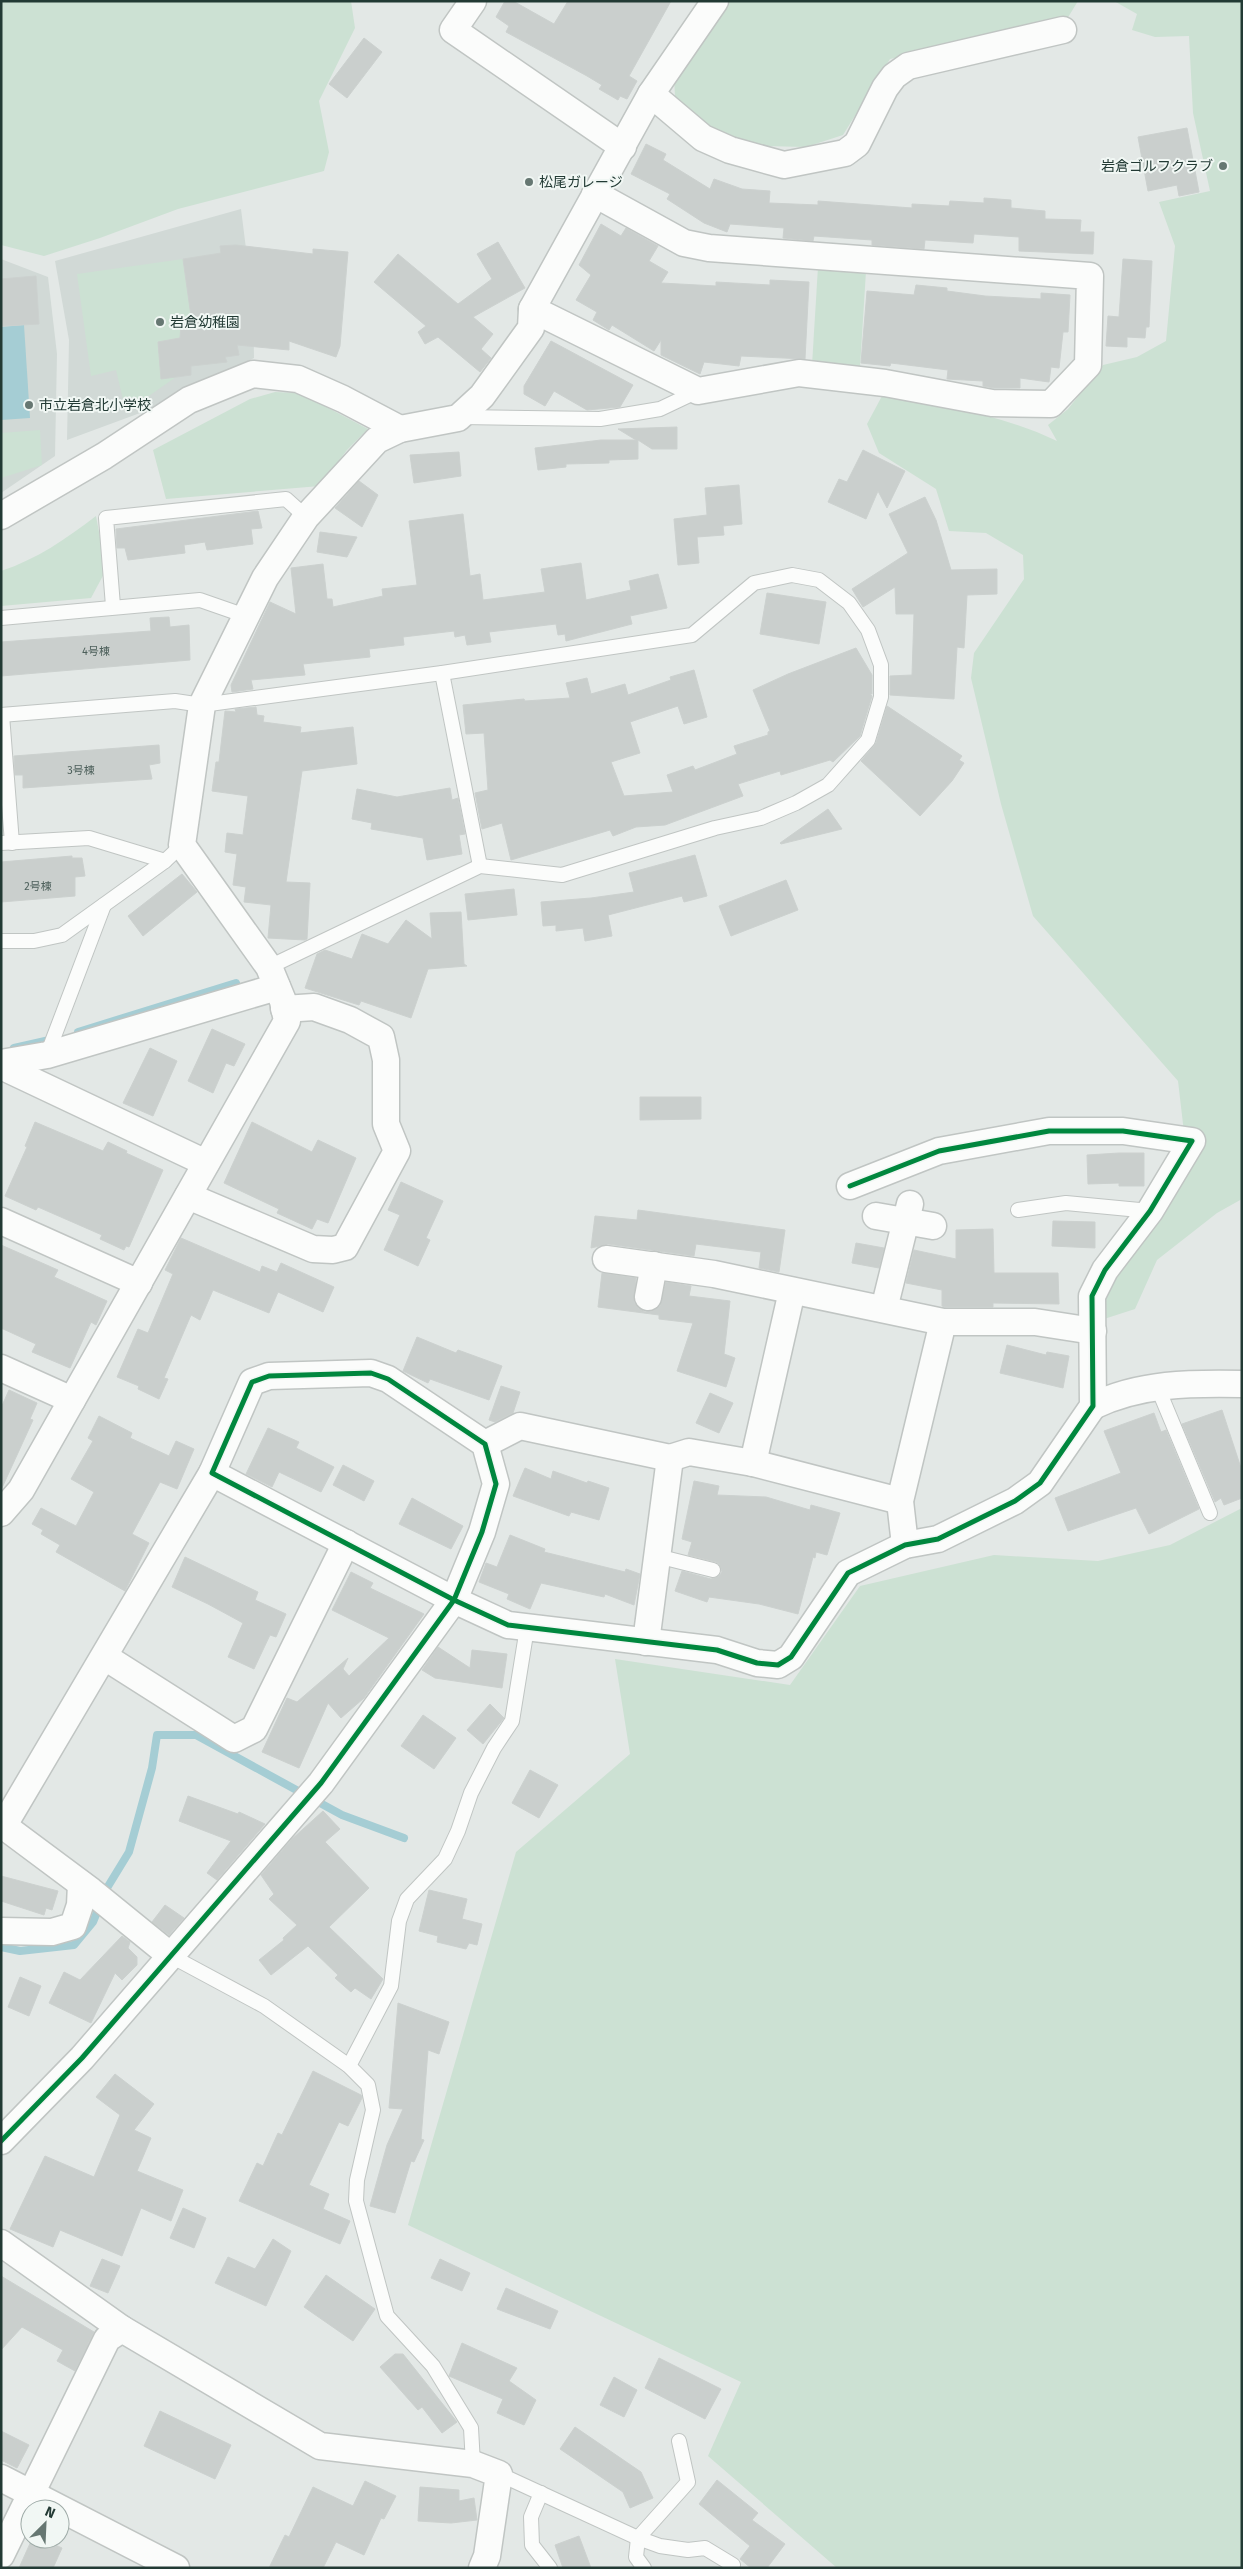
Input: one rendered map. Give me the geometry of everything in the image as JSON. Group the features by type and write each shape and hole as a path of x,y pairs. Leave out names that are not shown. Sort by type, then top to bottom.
{"street":[{"path":"473,1 453,30 623,147"},
{"path":"1,1513 21,1490 287,1021 277,987 173,853 202,704 265,578 306,517 377,440 400,429 458,418 482,396 531,328 532,309 651,94 715,1"},
{"path":"651,94 703,138 730,150 784,165 806,162 845,153 857,144 885,88 894,76 908,66 1063,30"},
{"path":"532,309 698,391 799,373 886,383 992,402 1051,404 1088,365 1090,276 709,248 684,243 595,194"},
{"path":"1,516 104,456 189,400 252,374 298,379 343,399 400,429"},
{"path":"1,1064 50,1045 277,987 314,1007 350,1020 381,1037 386,1060 386,1124 396,1151 345,1247 333,1250 313,1249 188,1196"},
{"path":"1,1064 206,1163"},
{"path":"850,1186 939,1151 1049,1131 1123,1131 1192,1141 1150,1211 1105,1270 1092,1296 1093,1406"},
{"path":"876,1216 907,1213 933,1226"},
{"path":"884,1309 907,1213"},
{"path":"1,1221 138,1283"},
{"path":"606,1259 714,1274 943,1322 1035,1322 1093,1331"},
{"path":"648,1297 654,1265"},
{"path":"753,1463 792,1291"},
{"path":"905,1546 900,1501 943,1322"},
{"path":"1,1368 72,1400"},
{"path":"1,2141 82,2058 171,1956 321,1783 454,1600 482,1532 496,1484 485,1444 388,1379 371,1373 269,1376 252,1382 212,1474 105,1657 3,1824 171,1956"},
{"path":"212,1474 454,1600 508,1625 717,1650 757,1663 778,1665 791,1657 848,1573 905,1546 938,1539 1015,1501 1040,1483 1093,1406 1114,1396 1157,1386 1242,1384"},
{"path":"485,1444 520,1426 670,1458 689,1452 753,1463 900,1501"},
{"path":"646,1642 670,1458"},
{"path":"105,1657 234,1739 254,1729 346,1543"},
{"path":"1,1931 52,1932 73,1926 80,1905 81,1884"},
{"path":"1,2243 122,2329 320,2446 473,2464 499,2474 488,2556 482,2568"},
{"path":"1,2555 107,2339 122,2329"},
{"path":"1,2478 176,2568"}],"lane":[{"path":"458,418 600,419 660,409 698,391"},
{"path":"113,606 106,518 286,499 306,517"},
{"path":"173,853 89,838 7,843 2,715 174,701 202,704 442,673 692,635 754,583 792,575 819,580 849,603 868,630 881,665 881,697 868,740 828,784 796,803 761,818 715,828 562,875 480,866 277,987"},
{"path":"1,618 113,606 200,600 246,616"},
{"path":"442,673 480,866"},
{"path":"1,942 34,941 62,935 173,853"},
{"path":"50,1045 104,905"},
{"path":"1018,1210 1066,1203 1150,1211"},
{"path":"1157,1386 1210,1513"},
{"path":"657,1556 713,1570"},
{"path":"348,2066 391,1986 399,1921 407,1899 445,1859 458,1831 471,1793 494,1748 512,1721 527,1628"},
{"path":"171,1956 264,2006 348,2066 368,2085 373,2110 357,2180 356,2201 387,2316 433,2366 471,2428 473,2464"},
{"path":"644,2568 636,2557 638,2538 688,2482 679,2441"},
{"path":"499,2474 638,2538 660,2546 688,2550 705,2548 733,2565"},
{"path":"542,2493 531,2517 532,2545 550,2568"}],"shaded area":[{"name":"岩倉幼稚園","path":"241,209 253,304 254,358 159,406 67,440 69,340 55,261"},
{"name":"市立岩倉北小学校","path":"1,259 48,277 57,354 55,456 1,493"}],"green space":[{"path":"1,1 351,1 355,28 319,101 329,152 324,171 178,209 100,238 44,256 1,245"},
{"path":"725,1 1078,1 1067,19 890,59 843,135 806,147 764,146 720,136 696,120 675,96 674,78"},
{"path":"1114,1 1242,1 1242,1199 1217,1213 1157,1260 1135,1309 1104,1319 1106,1281 1185,1141 1178,1081 1033,916 1001,804 971,678 974,653 1024,579 1023,555 986,533 949,531 936,489 879,453 867,424 882,396 972,412 1015,424 1057,441 1048,425 1068,409 1103,365 1137,357 1166,341 1175,246 1159,202 1210,191 1193,113 1189,36 1155,37 1132,30 1137,14"},
{"path":"183,259 192,323 181,325 180,338 158,342 161,378 176,377 126,412 116,370 91,376 77,274"},
{"path":"818,267 866,271 860,367 812,365"},
{"path":"275,392 300,393 368,429 347,450 320,486 166,499 153,450 250,399"},
{"path":"40,430 42,465 1,478 1,433"},
{"path":"96,516 106,570 91,598 1,606 1,571 27,561 51,548"},
{"path":"1242,1508 1242,2568 837,2568 708,2456 741,2382 408,2225 516,1852 630,1754 615,1659 790,1685 860,1586 994,1555 1098,1561 1170,1545"}],"water":[{"path":"24,325 30,418 1,420 1,327"}],"building":[{"path":"505,1 513,1 554,24 568,1 671,1 629,76 637,81 627,99 620,96 618,100 599,89 602,85 506,32 509,26 496,17"},
{"path":"364,38 382,52 347,98 329,84"},
{"path":"1187,128 1199,192 1179,196 1177,185 1148,191 1138,137"},
{"path":"646,144 666,154 663,160 710,189 714,179 742,189 770,191 769,203 818,205 818,201 912,208 912,204 949,206 950,201 984,203 984,198 1011,200 1011,208 1045,211 1045,219 1081,220 1080,232 1094,232 1093,254 1019,251 1019,237 974,234 973,243 925,240 924,249 872,245 872,240 814,236 813,241 783,238 784,228 730,224 727,232 704,223 667,199 670,194 631,174"},
{"path":"601,224 621,236 626,228 658,246 649,261 668,272 661,283 716,286 716,282 770,285 770,280 809,282 805,359 741,356 739,366 704,362 700,374 661,355 661,340 654,351 612,325 609,330 593,320 597,312 576,300 591,275 579,265"},
{"path":"498,242 525,288 473,317 493,334 481,349 491,358 480,372 438,337 425,344 418,332 426,326 374,282 398,254 458,304 492,279 477,254"},
{"path":"236,245 313,254 313,249 348,252 340,346 336,357 289,341 289,350 237,345 239,355 225,357 227,362 191,366 191,375 161,379 158,342 180,338 181,325 192,323 183,259 221,253 220,246"},
{"path":"1123,259 1152,261 1149,327 1146,327 1145,338 1127,337 1127,347 1106,346 1108,316 1119,317"},
{"path":"36,276 39,324 1,326 1,279"},
{"path":"916,285 947,288 947,291 985,296 1041,299 1041,293 1070,295 1068,332 1063,332 1059,368 1051,367 1049,382 1020,378 1020,388 994,388 983,386 983,381 947,379 948,370 891,363 890,366 861,363 867,291 914,295"},
{"path":"551,341 633,385 620,407 587,410 554,391 545,406 524,394 524,386"},
{"path":"677,427 677,449 652,449 638,440 638,459 609,460 609,463 566,464 566,467 538,470 535,448 601,440 636,440 618,429"},
{"path":"863,450 905,471 887,508 878,491 866,519 828,502 839,479 847,482"},
{"path":"459,452 461,476 414,483 410,455"},
{"path":"359,481 378,495 362,527 335,508"},
{"path":"739,485 742,524 723,526 724,535 697,537 699,563 678,565 674,519 707,515 705,488"},
{"path":"925,497 936,520 951,570 997,569 997,594 967,595 964,648 957,647 954,699 890,695 890,676 912,675 914,614 896,614 895,587 863,607 852,589 908,553 889,514"},
{"path":"258,511 262,528 251,529 253,544 207,550 205,542 184,545 185,553 128,560 125,548 117,548 116,529"},
{"path":"463,514 470,576 480,574 483,600 545,592 541,569 581,563 586,600 631,590 629,581 658,574 667,608 630,616 632,624 566,641 565,634 558,635 556,624 489,632 491,642 467,645 465,635 455,637 454,631 403,637 404,645 369,649 370,657 303,664 305,675 251,680 253,689 232,692 231,685 270,602 296,614 291,568 323,564 327,599 332,599 333,607 383,596 382,589 417,585 409,521"},
{"path":"320,532 357,537 347,557 317,552"},
{"path":"767,593 826,602 819,644 760,634"},
{"path":"169,617 170,627 189,625 190,660 1,676 1,642 151,631 150,618"},
{"path":"856,648 872,675 872,694 870,694 872,696 860,736 833,762 830,760 781,775 780,771 738,784 743,796 665,825 636,827 613,836 610,830 511,860 502,823 482,829 475,793 488,790 484,733 466,734 463,705 524,699 525,701 570,698 566,683 587,678 591,694 625,684 628,695 671,680 670,677 694,670 707,717 684,724 678,706 630,722 640,753 611,762 624,796 673,792 667,775 693,766 695,770 737,754 734,746 768,735 770,731 753,690 788,674"},
{"path":"887,706 962,756 959,760 964,763 952,781 920,816 861,761 876,743"},
{"path":"256,707 257,715 264,716 263,722 301,727 300,733 353,727 357,764 302,771 286,882 310,883 307,939 305,940 268,938 271,905 244,902 246,887 233,885 237,854 225,852 227,833 243,835 248,796 212,791 216,762 219,762 225,711 236,712 235,709"},
{"path":"159,745 160,763 149,765 152,779 23,788 23,775 15,775 14,756"},
{"path":"450,788 452,800 458,798 465,834 459,835 462,854 427,860 423,838 371,829 372,823 352,819 357,789 397,797"},
{"path":"828,809 842,829 780,843"},
{"path":"695,855 707,896 684,902 682,896 608,915 612,936 585,941 583,928 556,931 556,925 543,926 541,902 634,892 629,873"},
{"path":"72,856 72,858 82,858 85,876 75,877 75,896 1,902 1,862"},
{"path":"182,874 197,892 143,936 128,916"},
{"path":"786,880 798,910 731,936 719,906"},
{"path":"514,889 517,915 468,920 465,894"},
{"path":"461,912 464,964 467,966 428,969 411,1018 361,1001 359,1005 305,988 317,954 325,950 352,959 362,934 388,944 406,920 432,939 430,913"},
{"path":"212,1029 245,1044 234,1066 226,1063 213,1093 188,1081"},
{"path":"150,1048 177,1061 153,1116 123,1103"},
{"path":"640,1097 701,1097 701,1119 640,1120"},
{"path":"35,1122 103,1151 108,1142 127,1151 126,1153 163,1170 129,1247 126,1246 124,1250 100,1239 102,1235 38,1207 36,1210 5,1196 27,1147 25,1146"},
{"path":"252,1122 312,1152 318,1140 356,1158 328,1223 317,1219 312,1229 277,1213 279,1209 224,1183"},
{"path":"1144,1153 1144,1186 1119,1186 1119,1183 1088,1184 1087,1155"},
{"path":"401,1182 443,1201 426,1238 430,1240 418,1266 384,1250 400,1215 388,1210"},
{"path":"638,1210 785,1230 779,1272 759,1268 761,1252 696,1244 694,1256 608,1244 591,1248 595,1216 637,1220"},
{"path":"1053,1221 1095,1222 1095,1248 1052,1246"},
{"path":"993,1229 994,1273 1058,1273 1059,1304 993,1303 993,1307 945,1307 942,1306 942,1290 906,1283 914,1250 956,1259 956,1230"},
{"path":"181,1238 260,1272 262,1266 277,1272 281,1263 334,1287 323,1312 278,1292 269,1313 213,1290 200,1320 191,1315 164,1378 168,1379 159,1399 138,1389 139,1386 117,1377 138,1329 148,1333 173,1274 165,1270"},
{"path":"856,1243 884,1248 879,1268 852,1263"},
{"path":"1,1245 58,1270 54,1277 107,1301 96,1325 91,1322 70,1368 32,1352 36,1344 1,1328"},
{"path":"602,1273 636,1278 634,1302 638,1308 645,1312 652,1311 660,1306 666,1282 691,1286 689,1296 730,1301 724,1354 735,1358 726,1387 677,1371 693,1323 659,1319 659,1315 598,1307"},
{"path":"417,1337 456,1353 458,1350 502,1366 489,1400 430,1379 428,1383 403,1371"},
{"path":"1007,1345 1046,1355 1047,1352 1069,1356 1063,1388 1000,1373"},
{"path":"501,1386 520,1392 513,1413 495,1422 489,1420"},
{"path":"9,1390 37,1403 30,1419 33,1420 1,1490 1,1408"},
{"path":"710,1393 733,1403 719,1433 696,1423"},
{"path":"1222,1410 1242,1471 1242,1498 1224,1505 1221,1498 1215,1502 1182,1424"},
{"path":"1154,1413 1161,1432 1166,1430 1199,1509 1149,1534 1136,1508 1068,1531 1055,1498 1121,1473 1104,1431"},
{"path":"99,1416 132,1433 130,1438 169,1456 176,1441 194,1449 177,1489 160,1482 132,1534 149,1543 125,1591 56,1552 60,1545 41,1534 43,1530 32,1524 41,1508 76,1526 94,1492 71,1479 93,1441 88,1438"},
{"path":"268,1428 299,1442 296,1448 334,1467 321,1492 279,1472 272,1487 246,1474"},
{"path":"343,1465 374,1481 364,1501 333,1485"},
{"path":"525,1468 551,1479 553,1471 587,1483 588,1481 609,1488 599,1520 571,1512 569,1516 513,1496"},
{"path":"694,1481 719,1486 717,1495 766,1497 810,1510 811,1505 840,1513 827,1555 816,1552 815,1558 813,1557 798,1614 759,1604 709,1597 707,1602 675,1591 682,1571 711,1579 719,1576 722,1572 719,1564 716,1562 688,1555 692,1542 682,1539"},
{"path":"412,1498 463,1526 451,1549 399,1524"},
{"path":"510,1535 545,1549 544,1552 625,1572 626,1569 640,1574 634,1605 605,1594 604,1597 541,1583 530,1609 507,1599 509,1594 479,1582 486,1563 497,1567"},
{"path":"185,1557 258,1592 255,1600 286,1614 276,1637 270,1635 254,1669 228,1657 243,1623 172,1587"},
{"path":"351,1572 373,1583 370,1588 424,1614 364,1698 341,1718 328,1703 299,1768 262,1752 287,1698 297,1702 348,1658 343,1669 349,1676 389,1638 332,1610"},
{"path":"438,1647 470,1668 472,1650 507,1654 502,1688 435,1678 422,1670"},
{"path":"490,1704 504,1718 483,1744 467,1730"},
{"path":"423,1715 456,1738 434,1769 401,1746"},
{"path":"530,1770 558,1785 539,1818 512,1803"},
{"path":"188,1796 238,1814 239,1812 265,1824 217,1880 207,1873 231,1841 179,1821"},
{"path":"323,1811 340,1829 325,1842 369,1888 329,1927 383,1979 371,1999 355,1988 351,1992 335,1978 338,1975 308,1946 271,1975 259,1960 284,1940 283,1938 297,1925 269,1899 274,1894 261,1875 292,1839"},
{"path":"1,1876 58,1891 52,1910 46,1908 44,1915 1,1901"},
{"path":"429,1890 467,1899 462,1919 482,1924 477,1945 469,1943 466,1949 437,1942 438,1936 419,1931"},
{"path":"165,1905 184,1918 169,1935 152,1922"},
{"path":"122,1936 130,1942 128,1948 137,1957 137,1965 122,1980 115,1973 91,2023 49,2003 64,1972 80,1980"},
{"path":"20,1977 41,1986 29,2016 8,2007"},
{"path":"398,2003 449,2022 439,2054 428,2050 421,2139 424,2140 414,2162 411,2161 395,2213 370,2206 387,2145 403,2109 389,2108"},
{"path":"313,2071 361,2095 362,2098 348,2126 339,2122 309,2185 329,2194 323,2209 350,2221 340,2244 239,2201 257,2163 263,2166 278,2133 282,2135"},
{"path":"115,2074 154,2104 134,2130 151,2138 137,2171 183,2190 171,2221 141,2208 122,2256 60,2230 53,2247 10,2229 45,2156 94,2177 120,2115 96,2097"},
{"path":"183,2208 206,2218 194,2248 170,2238"},
{"path":"273,2239 291,2251 266,2306 215,2283 228,2257 255,2269"},
{"path":"102,2259 120,2266 108,2293 90,2286"},
{"path":"440,2259 470,2273 462,2291 431,2278"},
{"path":"326,2275 375,2309 353,2341 304,2307"},
{"path":"1,2276 94,2332 75,2371 57,2361 63,2350 22,2327 1,2350"},
{"path":"506,2288 558,2311 550,2329 497,2309"},
{"path":"462,2343 517,2368 509,2381 536,2400 524,2425 497,2413 503,2399 449,2376"},
{"path":"395,2354 403,2354 457,2422 442,2433 422,2407 418,2410 380,2367"},
{"path":"659,2358 721,2389 705,2419 645,2388"},
{"path":"614,2377 637,2390 624,2417 600,2405"},
{"path":"160,2411 231,2445 215,2479 144,2446"},
{"path":"575,2427 641,2472 653,2498 630,2508 623,2492 560,2449"},
{"path":"1,2431 29,2445 17,2468 1,2460"},
{"path":"717,2480 758,2513 752,2520 785,2544 767,2568 751,2568 740,2559 750,2546 699,2504"},
{"path":"365,2481 396,2496 384,2519 381,2518 364,2555 336,2542 323,2568 269,2568 285,2535 289,2537 313,2487 353,2506"},
{"path":"420,2487 459,2490 459,2501 474,2498 477,2520 451,2523 418,2521"},
{"path":"579,2536 591,2568 563,2568 555,2545"},
{"path":"28,2549 62,2549 53,2568 19,2568"}],"waterway":[{"path":"78,1032 236,983"},
{"path":"14,1048 54,1039"},
{"path":"1,1947 20,1951 74,1945 93,1922 107,1888 129,1852 152,1768 157,1735 196,1735 342,1815 404,1838"}],"cycle path":[{"path":"1,2141 82,2058 321,1783 454,1600 482,1532 496,1484 485,1444 388,1379 371,1373 269,1376 252,1382 212,1473 454,1600 508,1625 717,1650 757,1663 778,1665 791,1657 848,1573 905,1545 938,1539 1015,1501 1040,1483 1093,1406 1092,1296 1105,1270 1150,1211 1192,1141 1123,1131 1049,1131 939,1151 850,1186"}],"place":[{"name":"岩倉ゴルフクラブ","path":"1223,166"},
{"name":"松尾ガレージ","path":"529,182"},
{"name":"岩倉幼稚園","path":"160,322"},
{"name":"市立岩倉北小学校","path":"29,405"}]}
